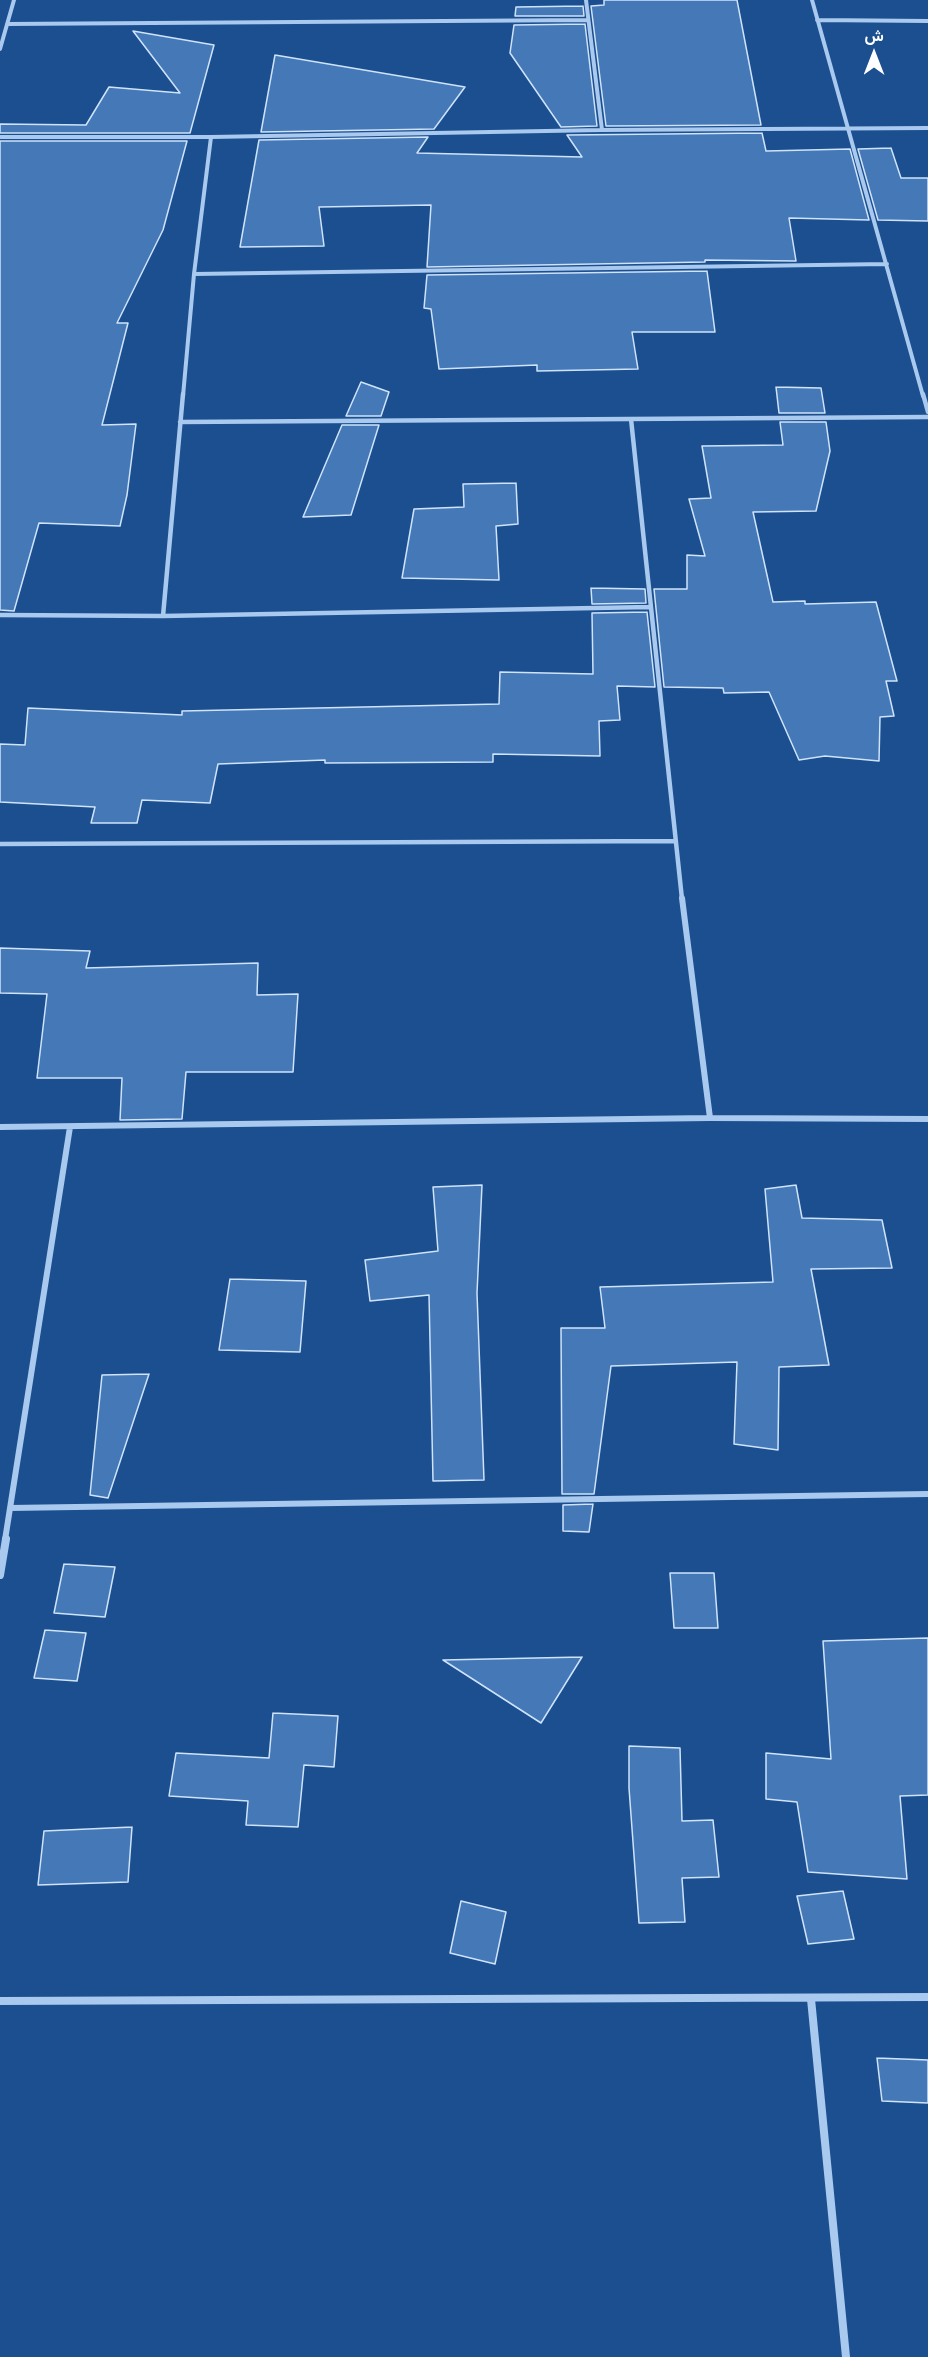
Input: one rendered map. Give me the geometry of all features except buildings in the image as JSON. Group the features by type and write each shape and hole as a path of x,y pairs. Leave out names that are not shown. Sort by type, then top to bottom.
{"street":[{"path":"0,49 14,0"},
{"path":"586,0 602,130"},
{"path":"812,0 928,412"},
{"path":"7,24 588,20"},
{"path":"817,21 928,21"},
{"path":"0,137 211,137 602,130 928,128"},
{"path":"163,616 194,274 211,137"},
{"path":"194,274 887,264"},
{"path":"180,422 928,417"},
{"path":"631,418 675,841 710,1118"},
{"path":"0,615 163,616 650,607"},
{"path":"0,844 675,841"},
{"path":"0,1127 710,1118 928,1119"},
{"path":"0,1575 70,1127"},
{"path":"10,1508 928,1494"},
{"path":"0,2001 811,2000 928,1997"},
{"path":"811,2000 846,2357"}]}
